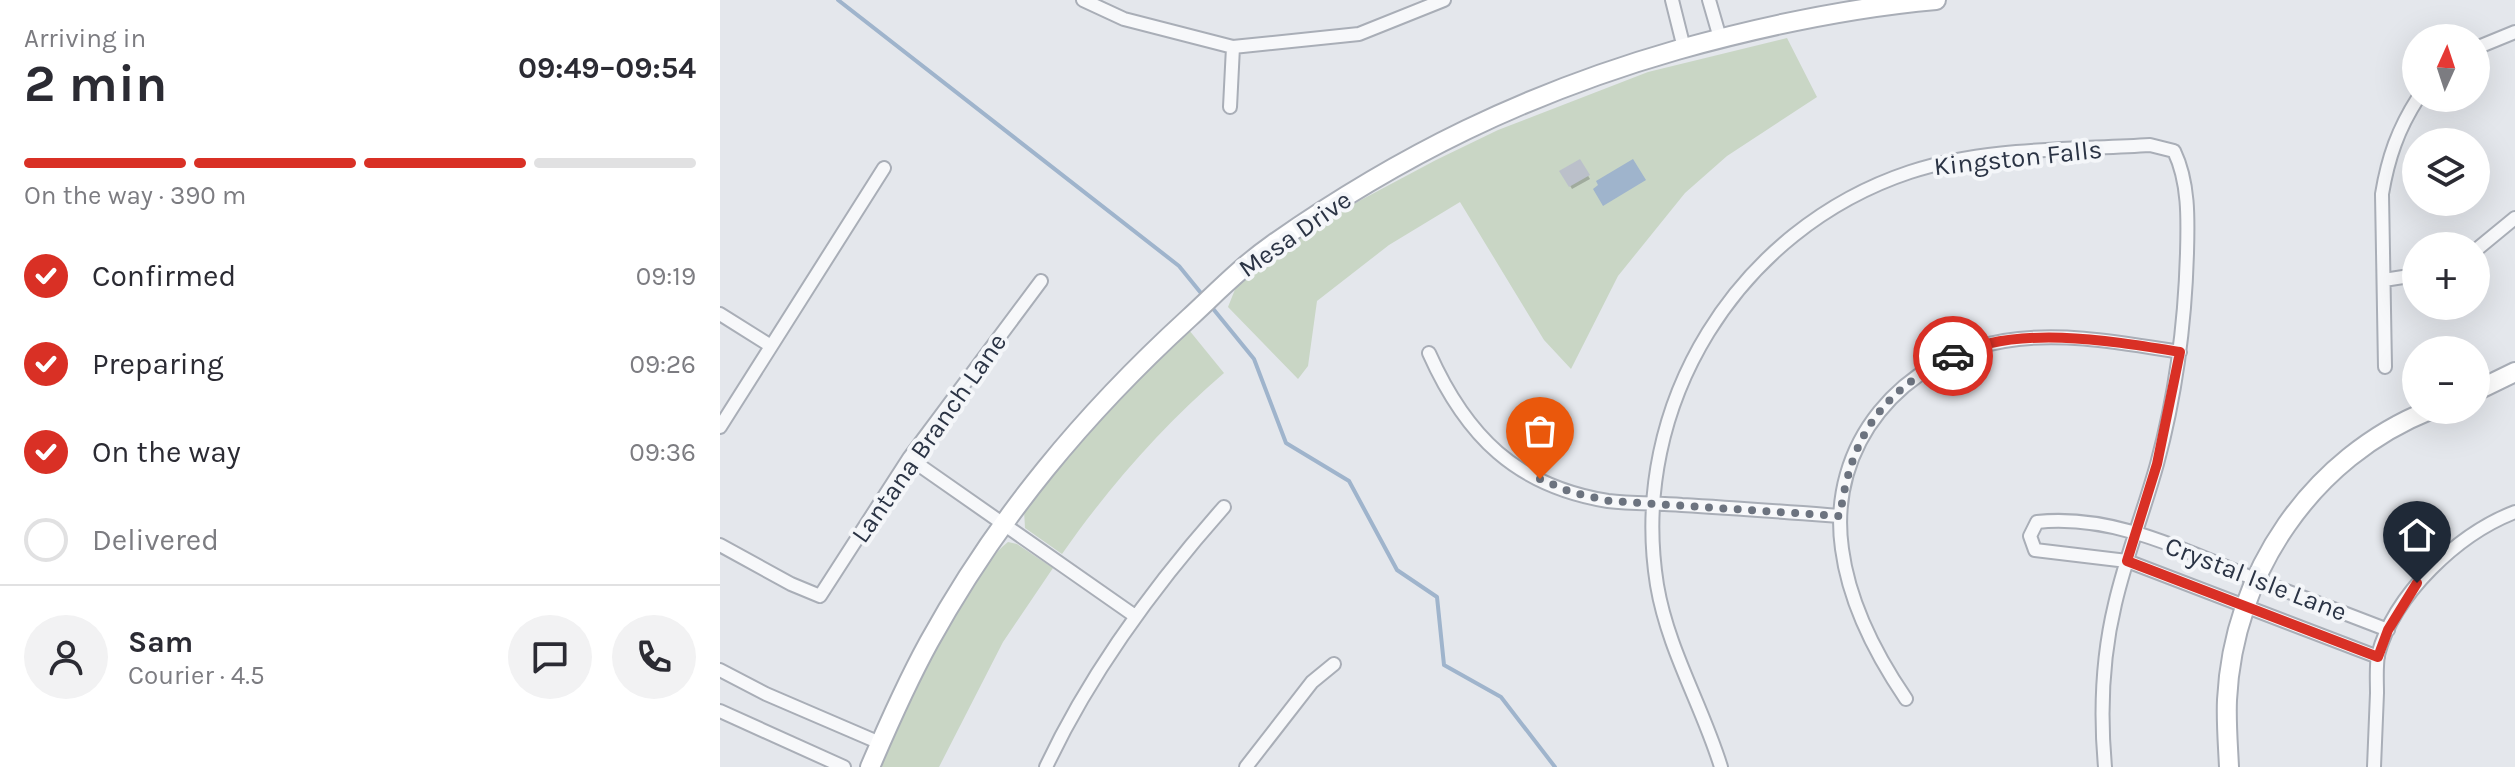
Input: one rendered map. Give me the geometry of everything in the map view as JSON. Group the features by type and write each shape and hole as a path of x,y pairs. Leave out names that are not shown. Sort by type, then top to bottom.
{"street":[{"path":"1083,0 1124,19 1233,47 1359,34 1444,0"},
{"path":"1672,0 1684,48"},
{"path":"1709,0 1720,38"},
{"name":"Mesa Drive","path":"870,767 930,640 1004,523 1075,431 1123,379 1270,246 1447,137 1532,98 1613,68 1795,19 1936,0"},
{"path":"2490,42 2515,32"},
{"path":"1230,107 1233,47"},
{"path":"2385,367 2382,194 2394,140 2410,112"},
{"name":"Kingston Falls","path":"1721,767 1667,631 1657,585 1654,503 1667,424 1685,375 1716,319 1740,285 1768,255 1834,206 1873,186 1911,172 1951,161 1996,155 2150,145 2174,151 2184,171 2187,240 2180,352"},
{"path":"720,427 884,168"},
{"path":"2490,239 2515,218"},
{"path":"2384,280 2402,277"},
{"name":"Lantana Branch Lane","path":"720,545 791,584 820,596 909,458 1041,281"},
{"path":"720,314 771,346"},
{"path":"1906,699 1888,673 1852,594 1841,545 1840,516 1851,460 1867,428 1892,396 1926,369 1961,352 2005,341 2058,338 2124,343 2180,352 2157,464 2127,561 2107,645 2102,689 2105,767"},
{"path":"1429,353 1455,406 1491,447 1516,466 1571,492 1610,501 1840,516"},
{"path":"2490,384 2515,372"},
{"path":"2229,767 2227,699 2232,659 2245,605 2255,579 2294,513 2322,481 2355,450 2402,420"},
{"path":"909,458 1135,616"},
{"path":"1046,767 1080,701 1135,616 1224,507"},
{"path":"2374,767 2378,657 2388,630 2417,583 2457,546 2492,521 2515,512"},
{"name":"Crystal Isle Lane","path":"2378,657 2127,561 2035,550 2030,536 2037,522 2062,520 2106,525 2135,533 2388,630"},
{"path":"1246,767 1312,682 1334,664"},
{"path":"720,670 766,694 880,743"},
{"path":"720,711 844,767"}],"green space":[{"path":"1787,38 1817,97 1727,156 1685,193 1618,276 1571,369 1544,340 1460,202 1389,245 1317,301 1308,366 1298,379 1228,307 1236,287 1329,217 1498,130 1648,72"},
{"path":"1189,330 1224,373 1137,458 1062,554 1025,528 1024,510 1067,455 1120,396"},
{"path":"1008,542 1017,544 1053,568 1003,642 939,767 879,767 934,651 989,562"}],"water":[{"path":"1633,159 1646,180 1603,206 1593,189 1598,185 1596,181"}],"building":[{"path":"1580,159 1590,175 1569,187 1559,171"}],"waterway":[{"path":"838,0 1179,266 1205,298"},
{"path":"1210,305 1254,359 1286,443 1349,481 1397,570 1437,597 1444,665 1501,697 1555,767"}],"way so far":[{"path":"1540,479 1571,492 1610,501 1840,516 1851,460 1867,428 1892,396 1926,369 1953,356"}],"route":[{"path":"1953,356 2005,341 2058,338 2124,343 2180,352 2157,464 2127,561 2378,657 2388,630 2417,583"}]}
